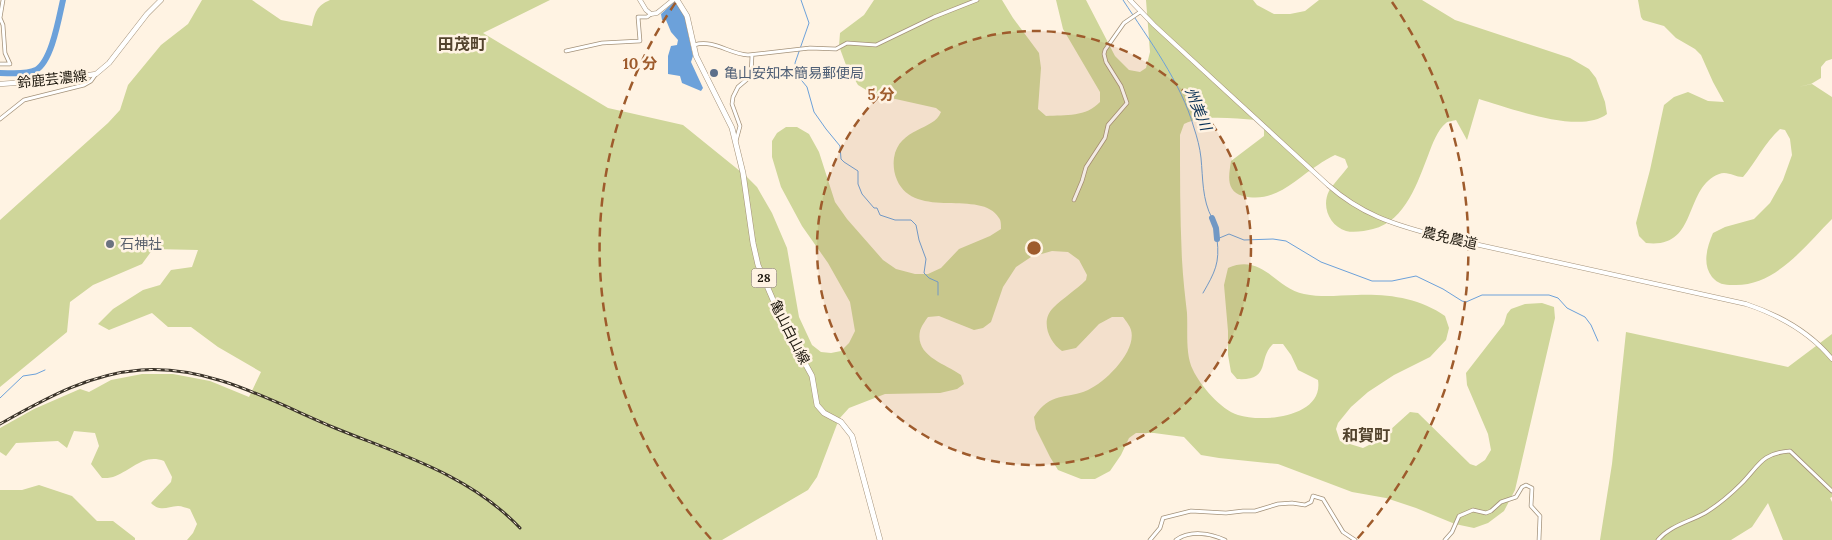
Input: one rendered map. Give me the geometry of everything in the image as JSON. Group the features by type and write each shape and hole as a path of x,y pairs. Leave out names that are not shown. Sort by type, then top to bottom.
{"main road":[{"name":"鈴鹿芸濃線","path":"0,84 55,80 96,74 108,63 147,14 161,0"},
{"name":"亀山白山線","path":"675,0 687,16 693,46 702,69 732,128 743,173 758,265 779,315 812,376 817,405 824,413 842,422 852,436 880,540"}],"street":[{"path":"0,64 10,64 5,53 3,25 0,18 3,0"},
{"path":"640,0 651,14"},
{"path":"566,51 602,43 640,41 638,17 647,17 658,13 675,0"},
{"path":"693,46 697,44 719,45 741,54 752,55 778,51 836,49 848,43 876,45 934,17 977,0"},
{"name":"農免農道","path":"1130,0 1140,12 1328,185 1352,204 1370,214 1402,227 1434,235 1746,304 1771,313 1796,327 1816,342 1832,359"},
{"path":"1074,200 1086,167 1105,138 1108,125 1117,117 1127,103 1121,86 1106,62 1105,50 1124,23 1140,12"},
{"path":"736,142 740,126 732,104 733,97 738,87 751,76 752,55"},
{"path":"0,118 24,100 88,83 96,74"},
{"path":"1658,540 1669,530 1700,515 1720,502 1745,480 1763,459 1774,453 1790,451 1832,491"},
{"path":"1445,540 1452,532 1459,516 1470,510 1486,513 1501,502 1516,497 1526,484 1532,488 1531,506 1540,516 1539,540"},
{"path":"1150,540 1160,528 1163,518 1167,516 1191,511 1226,514 1255,511 1266,507 1292,503 1306,505 1311,502 1313,496 1323,499 1343,532 1355,540"},
{"path":"1176,540 1186,534 1203,534 1225,540"}],"green space":[{"path":"202,0 252,0 281,20 312,26 317,10 330,0 550,0 483,33 608,108 683,125 746,176 757,187 772,213 787,248 799,317 812,345 821,352 831,353 841,351 849,343 855,331 850,302 828,263 802,226 781,187 772,157 772,141 777,133 786,127 797,127 809,134 819,152 835,202 847,219 883,260 896,269 915,274 928,274 941,268 959,249 990,236 1001,229 1000,219 990,209 978,205 932,202 918,199 906,192 897,180 894,172 894,158 902,140 931,123 941,112 936,108 873,94 858,85 846,65 839,46 840,33 864,15 874,0 1002,0 1039,53 1041,68 1038,109 1046,116 1082,113 1100,102 1100,92 1063,29 1056,0 1086,0 1115,56 1129,70 1140,72 1146,68 1150,52 1146,0 1253,0 1257,5 1274,14 1290,14 1305,11 1319,0 1422,0 1455,20 1570,58 1589,69 1596,78 1605,102 1607,114 1595,120 1580,122 1563,121 1545,118 1479,99 1467,140 1456,120 1446,123 1440,129 1415,187 1402,209 1384,225 1356,232 1340,229 1335,225 1328,215 1326,203 1329,191 1348,167 1345,159 1335,155 1284,189 1265,197 1254,198 1237,194 1231,186 1229,177 1231,161 1264,136 1264,129 1256,120 1201,119 1184,124 1180,135 1181,245 1190,364 1206,390 1218,403 1231,412 1238,415 1262,418 1290,414 1312,402 1317,392 1318,380 1298,370 1283,344 1273,344 1268,350 1260,373 1255,376 1248,379 1237,379 1231,372 1228,355 1224,285 1228,268 1251,265 1260,268 1285,286 1304,294 1325,296 1392,296 1425,305 1445,316 1449,328 1446,340 1430,357 1394,375 1368,392 1351,407 1338,423 1336,429 1340,441 1363,448 1379,440 1410,412 1418,413 1470,464 1476,466 1485,460 1491,450 1488,434 1467,385 1466,373 1504,324 1507,314 1511,309 1525,304 1542,303 1554,307 1555,318 1515,490 1504,511 1488,523 1474,528 1455,524 1386,498 1352,492 1278,464 1201,455 1184,437 1136,433 1129,438 1121,455 1110,471 1095,479 1081,479 1058,470 1036,429 1034,417 1046,403 1088,390 1103,380 1125,356 1132,338 1130,328 1123,317 1112,317 1099,324 1076,348 1062,351 1057,347 1048,331 1047,319 1049,313 1086,280 1087,275 1079,260 1068,252 1052,251 1031,257 1016,267 1003,287 991,322 983,328 974,330 939,316 928,317 924,322 920,331 922,347 932,358 961,375 964,384 957,389 940,393 885,394 849,408 839,419 817,477 808,490 722,540 187,540 197,524 190,509 178,506 161,508 151,503 171,482 172,477 164,461 150,459 113,477 102,478 91,464 99,446 95,433 74,431 67,448 58,441 16,443 6,456 0,452 0,428 34,409 80,389 89,392 111,380 142,374 173,374 210,381 249,397 261,372 218,347 191,327 168,327 152,313 109,330 98,324 113,309 143,290 160,285 171,270 192,267 198,250 153,249 142,264 93,285 70,302 67,332 0,387 0,220 120,110 128,85 161,45 188,24"},
{"path":"1638,0 1832,0 1832,59 1826,61 1821,67 1821,78 1811,84 1798,87 1812,84 1832,97 1832,219 1788,263 1762,279 1748,284 1733,285 1719,283 1709,272 1706,255 1713,233 1725,227 1754,219 1770,203 1783,180 1792,155 1790,139 1785,130 1780,129 1775,134 1743,177 1721,173 1713,177 1697,196 1682,230 1673,238 1662,243 1646,243 1639,236 1636,223 1664,105 1674,97 1688,92 1708,101 1724,102 1701,55 1695,49 1676,38 1664,26 1643,20"},
{"path":"1626,332 1788,367 1832,334 1832,497 1830,498 1832,502 1832,540 1783,540 1768,503 1752,527 1731,540 1600,540 1612,464"},
{"path":"39,485 72,496 97,521 113,521 135,538 135,540 0,540 0,490 22,490"}],"water":[{"path":"674,2 677,3 684,14 693,56 691,62 703,88 701,91 682,83 680,76 668,74 668,56 671,46 677,45 678,40 671,32 666,20 662,20 661,14"}],"waterway":[{"path":"0,73 28,73 42,65 51,48 63,0"},
{"path":"801,0 809,23 795,63 798,76 807,87 814,112 840,146 841,159 858,171 858,184 862,194 874,208 877,208 880,215 895,220 911,220 916,225 926,259 924,273 929,278 938,282 938,295"},
{"name":"州美川","path":"1123,0 1173,78 1188,111 1199,146 1205,196 1212,218"},
{"name":"州美川","path":"1212,218 1216,228 1217,239"},
{"path":"1203,293 1216,267 1218,255 1217,239 1229,234 1244,240 1273,239 1286,241 1321,262 1372,281 1392,281 1416,276 1466,302 1482,295 1549,295 1558,298 1567,308 1585,317 1598,341"},
{"path":"0,398 23,376 45,370"}],"railway":[{"path":"0,424 50,397 85,382 103,377 141,370 167,370 192,373 241,387 434,468 479,494 520,528"}],"place":[{"name":"亀山安知本簡易郵便局","path":"714,73"},
{"name":"石神社","path":"110,244"}],"district":[{"name":"田茂町","path":"462,44"},
{"name":"和賀町","path":"1366,435"}]}
